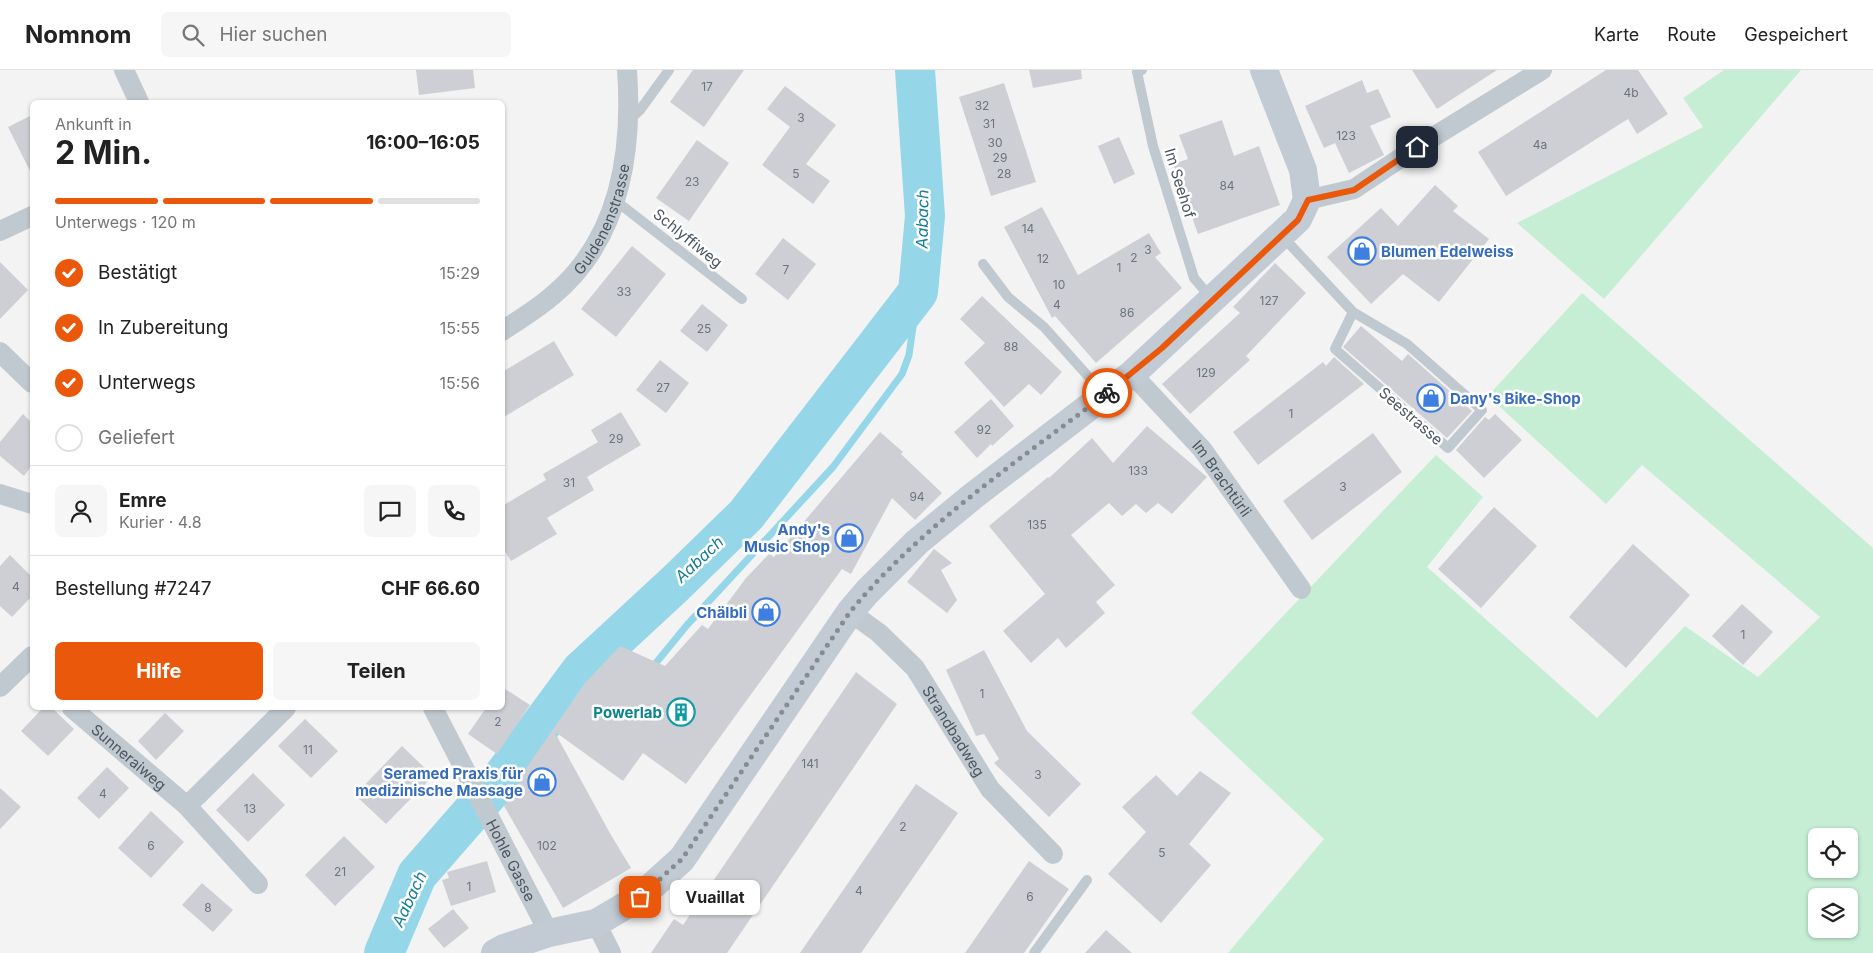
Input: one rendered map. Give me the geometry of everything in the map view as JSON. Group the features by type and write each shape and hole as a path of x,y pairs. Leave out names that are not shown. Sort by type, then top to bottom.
{"street":[{"name":"Guldenenstrasse","path":"505,329 553,295 571,277 589,254 616,201 627,148 629,120 627,70"},
{"path":"495,953 504,948 549,933 596,923 640,897 682,859 850,612 867,592 917,542 1132,374 1298,220 1308,200 1303,170 1264,70"},
{"path":"1308,200 1354,190 1417,147 1542,70"},
{"path":"127,71 138,100"},
{"path":"0,231 30,217"},
{"path":"0,352 30,381"},
{"name":"Im Brachtürli","path":"1132,374 1202,449 1301,590"},
{"path":"0,494 30,503"},
{"name":"Strandbadweg","path":"850,612 879,633 915,668 990,789 1053,854"},
{"path":"0,687 29,665"},
{"name":"Sunneraiweg","path":"74,710 187,806 258,884"},
{"path":"187,806 284,710"},
{"name":"Hohle Gasse","path":"434,710 549,933"},
{"path":"596,923 611,953"}],"lane":[{"path":"629,120 640,110 669,70"},
{"name":"Im Seehof","path":"1142,70 1137,72 1156,155 1194,278 1213,300"},
{"name":"Schlyffiweg","path":"616,201 742,299"},
{"name":"Seestrasse","path":"1282,235 1353,312 1407,344 1482,410 1448,448 1334,349 1353,312"},
{"path":"983,264 1008,297 1044,327 1105,395"},
{"path":"1034,953 1087,880"}],"green space":[{"path":"1724,70 1801,70 1604,299 1517,223 1703,127 1683,98"},
{"path":"1582,293 1873,548 1873,953 1228,953 1324,839 1191,713 1436,455 1483,497 1427,567 1597,718 1685,626 1758,677 1820,617 1642,465 1606,504 1488,396"}],"building":[{"path":"416,70 473,70 475,88 419,95"},
{"path":"693,70 744,70 704,127 670,102"},
{"path":"1029,70 1081,70 1082,79 1033,88"},
{"path":"1412,70 1497,70 1437,109"},
{"path":"1606,70 1638,70 1668,114 1637,134 1628,119 1506,196 1478,152"},
{"path":"1362,80 1367,93 1378,89 1391,117 1370,126 1384,155 1349,173 1335,143 1324,148 1305,106"},
{"path":"1004,83 1036,182 991,196 959,97"},
{"path":"785,86 836,125 806,164 830,181 813,204 762,165 790,127 767,109"},
{"path":"30,116 30,171 8,127"},
{"path":"1222,120 1234,156 1259,146 1280,205 1198,234 1173,164 1188,159 1179,135"},
{"path":"1119,137 1135,174 1114,184 1098,146"},
{"path":"697,140 729,163 689,221 656,198"},
{"path":"1435,185 1458,206 1453,211 1489,239 1439,302 1403,274 1371,304 1327,257 1381,208 1398,226"},
{"path":"1042,207 1078,275 1149,233 1161,253 1155,257 1182,288 1096,363 1055,316 1052,318 1004,227"},
{"path":"783,238 816,264 788,300 755,274"},
{"path":"632,246 666,274 616,337 581,309"},
{"path":"0,262 28,290 0,319"},
{"path":"1275,263 1306,293 1246,356 1250,360 1190,414 1162,384 1240,313 1233,307"},
{"path":"982,296 1062,372 1041,395 1029,384 1004,407 964,363 985,343 960,319"},
{"path":"702,304 728,325 707,352 680,331"},
{"path":"1361,326 1402,361 1408,354 1472,411 1447,438 1343,347"},
{"path":"554,341 574,375 505,416 505,370"},
{"path":"1334,357 1364,384 1258,465 1233,432 1323,362 1326,366"},
{"path":"660,360 689,383 666,413 636,390"},
{"path":"991,399 1014,426 977,458 954,432"},
{"path":"621,412 641,445 587,477 594,490 547,518 557,534 511,561 505,552 505,504 546,480 543,474 598,442 591,430"},
{"path":"23,414 30,421 30,468 24,476 0,456 0,442"},
{"path":"1495,414 1522,440 1484,478 1456,450 1485,417 1489,420"},
{"path":"1147,426 1207,477 1172,514 1158,503 1146,513 1136,504 1122,516 1109,503 1071,535 1115,585 1096,602 1105,613 1066,648 1058,638 1031,663 1003,631 1045,594 989,526 1049,478 1092,438 1113,463"},
{"path":"880,432 903,452 901,454 942,493 915,520 892,498 851,574 842,569 686,784 643,753 623,781 554,731 631,868 563,908 504,806 520,781 518,780 585,683 620,646 665,666 702,625 708,629 746,578 769,554 774,557"},
{"path":"1373,433 1402,472 1312,540 1283,501"},
{"path":"1494,507 1537,546 1481,608 1438,569"},
{"path":"1633,544 1690,595 1626,668 1569,617"},
{"path":"934,549 952,563 941,570 957,600 947,613 907,582"},
{"path":"10,555 30,575 30,598 12,617 0,606 0,566"},
{"path":"1742,604 1773,632 1743,665 1712,636"},
{"path":"984,650 1027,731 1081,784 1049,817 994,763 999,759 984,734 976,736 946,670"},
{"path":"856,672 897,704 727,953 651,953 674,919 683,925"},
{"path":"505,689 530,705 497,754 468,734 485,710 505,710"},
{"path":"41,710 54,710 74,729 48,756 21,731"},
{"path":"165,713 184,731 156,760 138,741"},
{"path":"305,719 338,751 311,778 278,746"},
{"path":"402,746 433,776 386,824 355,795"},
{"path":"107,767 129,788 99,819 77,798"},
{"path":"1200,771 1231,793 1189,844 1211,865 1161,923 1108,874 1146,832 1122,807 1156,775 1177,796"},
{"path":"253,773 285,805 248,842 216,810"},
{"path":"916,784 958,813 861,953 800,953"},
{"path":"0,788 21,807 0,829"},
{"path":"151,811 184,842 151,878 118,848"},
{"path":"344,836 375,867 335,906 305,875"},
{"path":"487,861 496,892 451,906 442,880 449,878 447,872"},
{"path":"1029,861 1069,889 1024,953 965,953"},
{"path":"202,883 233,910 213,932 182,905"},
{"path":"453,909 469,928 444,948 428,929"},
{"path":"1106,930 1132,953 1085,953"}],"waterway":[{"name":"Aabach","path":"384,953 417,875 501,779 581,671 746,515 918,292 925,216 915,70"},
{"path":"651,669 687,625 833,467 902,374 909,355 918,292"},
{"path":"460,825 487,815"}],"way so far":[{"path":"640,897 682,859 850,612 867,592 917,542 973,496 1107,393"}],"place":[{"name":"Blumen Edelweiss","path":"1362,251"},
{"name":"Dany's Bike-Shop","path":"1431,398"},
{"name":"Andy's Music Shop","path":"849,538"},
{"name":"Chälbli","path":"766,612"},
{"name":"Powerlab","path":"681,712"},
{"name":"Seramed Praxis für medizinische Massage","path":"542,782"},
{"name":"Vuaillat","path":"640,897"}],"route":[{"path":"1107,393 1162,348 1298,220 1308,200 1354,190 1417,147"}]}
